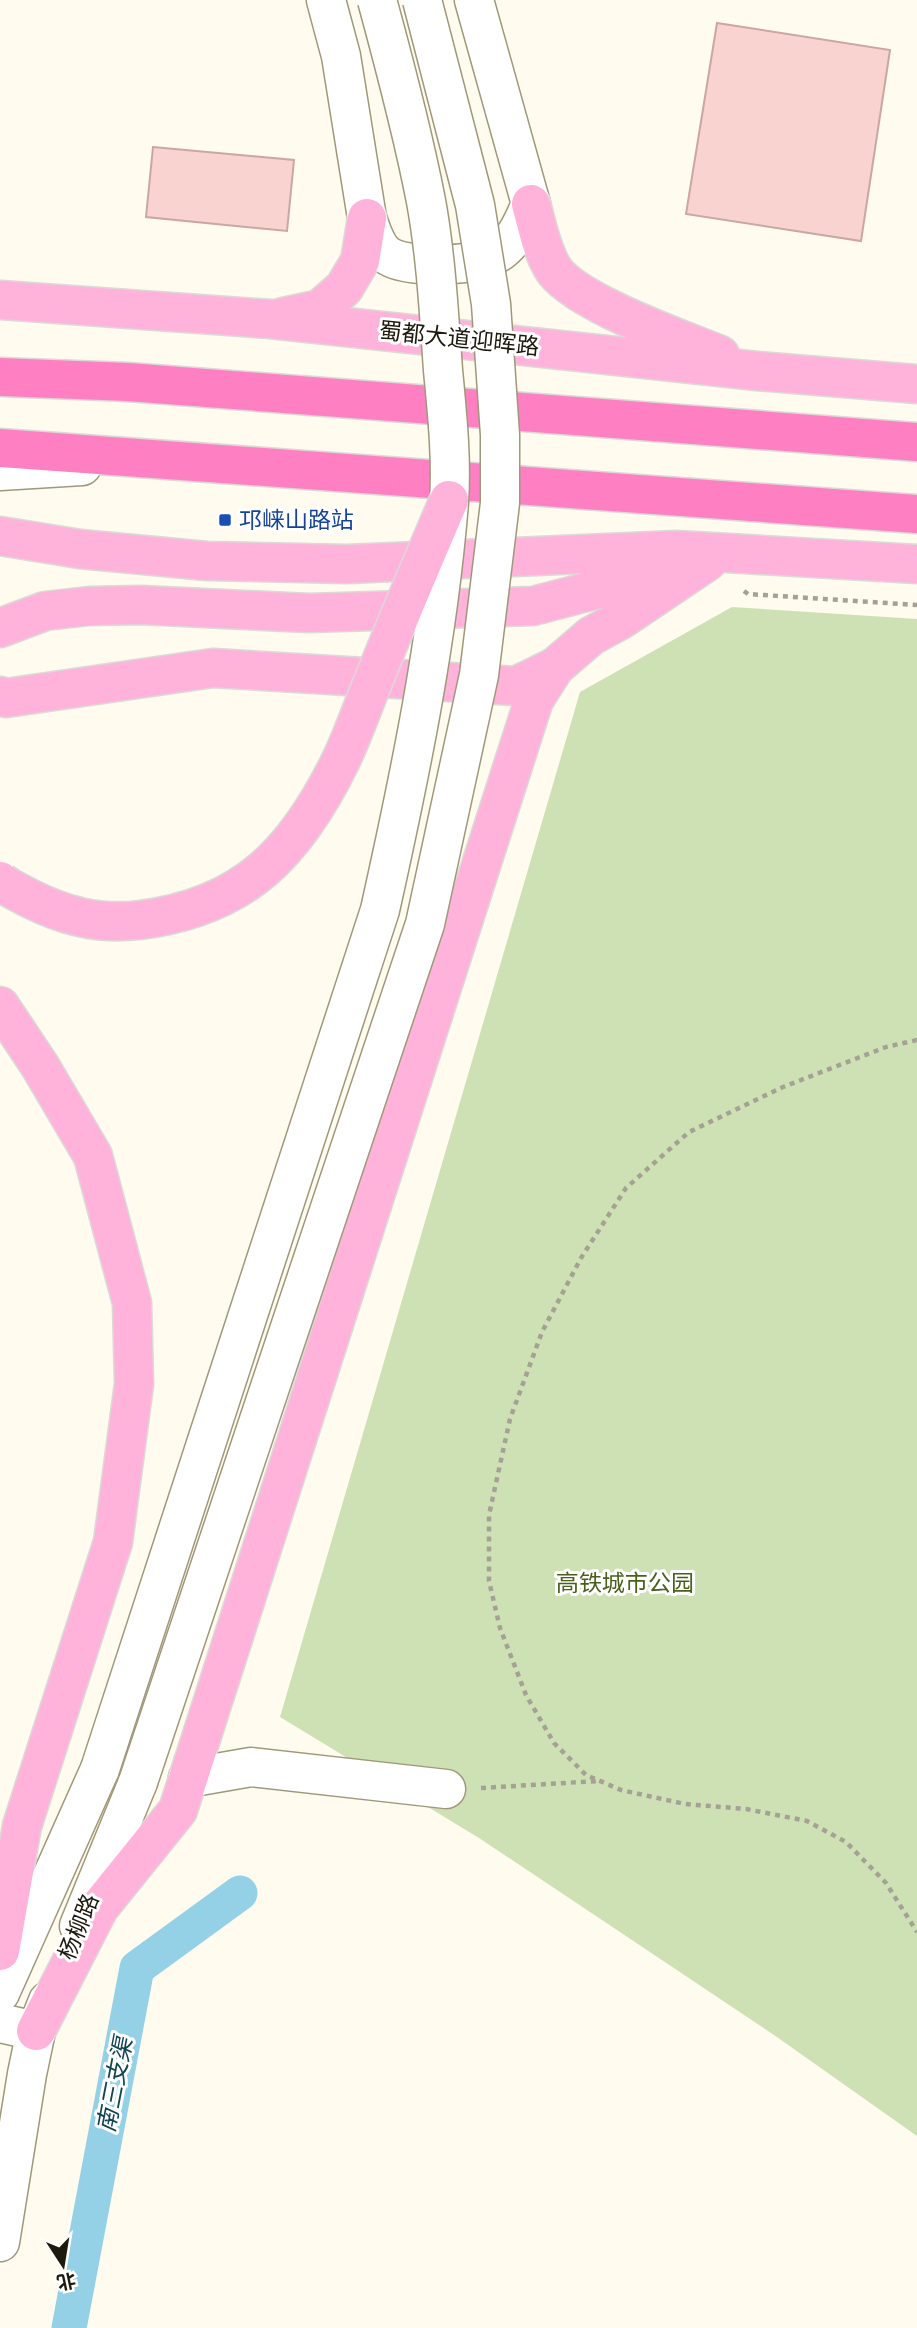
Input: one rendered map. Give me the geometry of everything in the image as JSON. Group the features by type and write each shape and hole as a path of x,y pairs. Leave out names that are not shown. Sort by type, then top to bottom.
{"highway":[{"path":"0,377 128,382 917,442"},
{"path":"0,448 917,514"}],"main road":[{"path":"531,204 553,269 574,288 601,305 757,370"},
{"path":"270,320 320,309 344,288 360,261 367,218"},
{"name":"蜀都大道迎晖路","path":"0,300 270,320 917,384"},
{"path":"0,881 40,903 78,918 120,922 169,916 208,904 244,885 277,857 311,816 342,759 449,500"},
{"path":"0,536 80,549 207,561 347,564 676,550 909,564"},
{"path":"0,628 45,611 89,606 141,605 309,613 533,606 708,561 909,564"},
{"path":"0,696 6,698 213,668 516,686 555,667 591,636 622,619 708,561"},
{"path":"18,2027 99,1908 178,1810 534,700 555,667"},
{"path":"0,1006 40,1066 93,1156 132,1303 134,1384 113,1542 22,1826 0,1951"}],"street":[{"path":"326,0 341,55 367,218 375,242 390,258 432,265 472,263 498,253 515,237 531,204 474,0"},
{"path":"0,1993 100,1769 380,910 407,789 430,665 449,500 445,397 426,202 377,0"},
{"name":"杨柳路","path":"0,2242 18,2027 138,1782 425,924 480,676 500,503 500,435 491,304 475,205 422,0"},
{"path":"0,363 128,382"},
{"path":"0,471 172,459"},
{"path":"188,1778 251,1767 446,1789"}],"path":[{"path":"917,1040 886,1048 783,1087 689,1132 626,1188 581,1258 542,1332 510,1419 489,1516 489,1581 500,1628 526,1695 554,1743 586,1775 621,1790 685,1804 746,1809 807,1821 846,1842 886,1883 917,1932"},
{"path":"446,1789 599,1781"}],"green space":[{"name":"高铁城市公园","path":"732,607 917,619 917,2136 774,2035 479,1838 280,1717 580,692"}],"building":[{"path":"717,23 890,50 861,241 686,214"},
{"path":"153,147 294,160 287,231 146,217"}],"waterway":[{"name":"南三支渠","path":"69,2328 137,1968 240,1893"}],"place":[{"name":"邛崃山路站","path":"225,520"}]}
